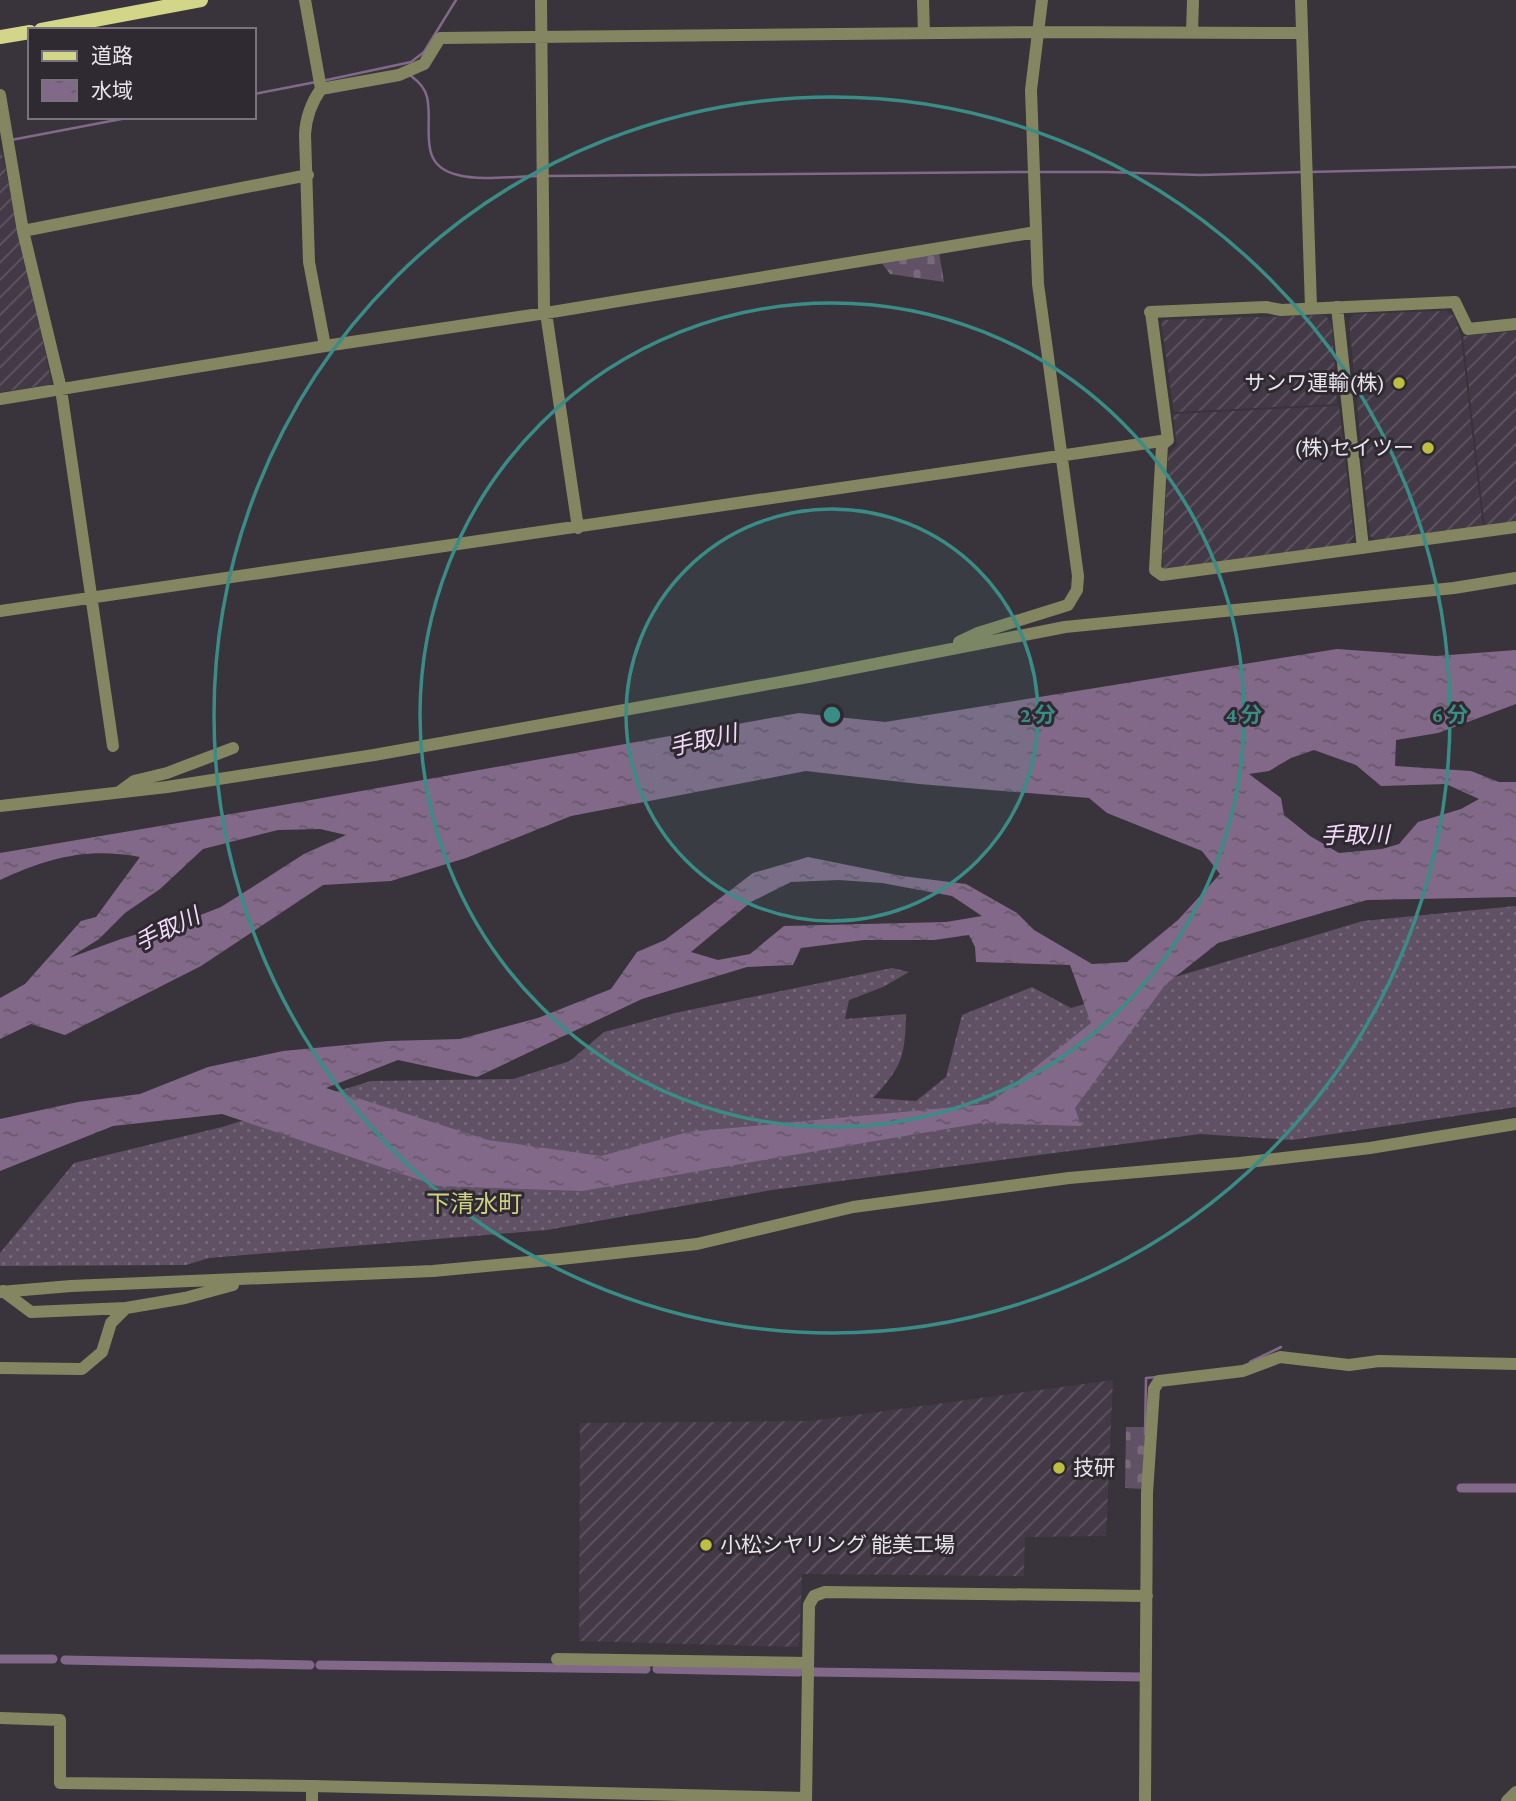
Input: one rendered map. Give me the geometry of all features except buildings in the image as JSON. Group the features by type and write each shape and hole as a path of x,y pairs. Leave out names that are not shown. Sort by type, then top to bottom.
{"main road":[{"path":"52,28 201,0"},
{"path":"0,37 28,32"}],"street":[{"path":"305,0 320,84 306,119 309,262 326,346"},
{"path":"541,0 544,309 578,528"},
{"path":"923,0 924,33"},
{"path":"951,648 978,634 1068,605 1074,598 1078,576 1042,319 1032,173 1032,63 1042,0"},
{"path":"1192,33 1193,0"},
{"path":"1301,0 1311,308"},
{"path":"320,84 399,75 424,64 440,38 1039,32 1302,33"},
{"path":"0,95 23,231 61,389 113,746"},
{"path":"23,231 308,175"},
{"path":"0,399 1036,232"},
{"path":"1168,440 1150,312 1266,307 1281,310 1455,302 1468,329 1516,324"},
{"path":"1337,307 1363,548"},
{"path":"0,611 1168,440"},
{"path":"1168,440 1162,445 1155,569 1162,575 1516,527"},
{"path":"0,806 118,793 374,755 808,677 1065,627 1454,588 1516,578"},
{"path":"118,793 134,781 167,773 233,748"},
{"path":"1,1291 433,1271 697,1244 853,1208 1069,1178 1240,1163 1370,1147 1516,1124"},
{"path":"1,1291 31,1312 126,1308 185,1298 257,1279"},
{"path":"0,1368 82,1369 103,1352 111,1323 126,1308"},
{"path":"1145,1801 1147,1493 1154,1389 1159,1381 1243,1371 1280,1357 1349,1365 1379,1361 1516,1364"},
{"path":"0,1718 60,1720 60,1783 312,1786 806,1800 809,1605 814,1595 825,1592 1147,1596"},
{"path":"557,1659 808,1663"},
{"path":"312,1786 312,1801"},
{"path":"1507,1801 1516,1792"}],"shaded area":[{"path":"0,150 52,384 0,392"},
{"path":"1446,311 1455,317 1461,337 1483,528 1380,543 1370,536 1349,321 1354,314"},
{"path":"1325,315 1332,324 1337,404 1174,412 1161,320"},
{"path":"1516,331 1516,523 1485,528 1463,336"},
{"path":"1339,406 1354,536 1346,546 1162,569 1168,455 1177,445 1173,414"},
{"path":"1113,1380 1106,1536 1025,1537 1024,1576 802,1574 799,1647 579,1641 580,1423 811,1421"}],"green space":[{"path":"939,252 944,282 890,274 881,262"},
{"path":"1516,906 1516,1107 1292,1140 1200,1134 772,1190 547,1230 209,1258 186,1265 0,1266 0,1253 74,1163 222,1127 371,1081 513,1079 570,1061 604,1032 675,1013 892,968 909,972 883,987 849,1000 845,1019 906,1014 900,1060 890,1078 873,1098 916,1101 946,1077 962,1015 1032,987 1071,1008 1363,921"},
{"path":"1126,1427 1146,1427 1144,1489 1125,1488"}],"water":[{"name":"手取川","path":"1337,649 1436,656 1516,650 1516,704 1438,733 1396,740 1395,766 1471,771 1499,782 1516,782 1516,897 1367,900 1218,943 1165,985 1075,1108 1081,1126 981,1123 582,1191 438,1186 222,1114 113,1126 0,1171 0,1119 78,1102 140,1094 208,1067 283,1051 388,1041 460,1039 538,1018 611,989 637,952 665,940 753,873 808,857 902,876 966,884 1017,913 1034,930 1092,964 1127,962 1178,920 1220,874 1202,851 1107,813 1089,798 919,784 806,771 571,816 466,858 391,881 323,885 201,966 65,1035 31,1024 0,1039 0,998 25,984 81,921 96,917 140,857 103,853 68,856 0,880 0,853 799,713 885,722","holes":["1314,750 1356,765 1381,786 1446,784 1479,799 1461,809 1418,822 1399,844 1382,849 1339,853 1310,836 1284,815 1281,798 1249,774 1269,771 1291,758","320,829 346,835 304,854 221,907 69,958 99,939 125,913 160,889 203,849 278,830","839,880 882,883 952,896 982,916 946,922 784,926 750,954 718,960 691,952 751,902 791,882","969,935 975,947 976,962 1070,965 1091,1023 989,1104 688,1132 601,1156 488,1140 326,1088 398,1060 477,1077 642,999 747,967 793,965 801,948 864,940 934,940"]}],"waterway":[{"path":"322,81 411,62 424,52 456,0"},
{"path":"411,76 426,94 431,154 436,163 445,170 476,178 540,176"},
{"path":"256,94 316,82"},
{"path":"11,140 121,119"},
{"path":"1309,172 1516,167"},
{"path":"547,176 1030,172"},
{"path":"1036,172 1200,175 1303,172"},
{"path":"1250,1362 1281,1347"},
{"path":"1145,1434 1146,1378 1157,1377"},
{"path":"1461,1488 1516,1488"},
{"path":"0,1659 53,1659"},
{"path":"65,1660 310,1665"},
{"path":"320,1665 646,1669"},
{"path":"657,1669 799,1672"},
{"path":"813,1672 1142,1677"}],"place":[{"name":"サンワ運輸(株)","path":"1399,383"},
{"name":"(株)セイツー","path":"1428,448"},
{"name":"技研","path":"1059,1468"},
{"name":"小松シヤリング 能美工場","path":"706,1545"}],"district":[{"name":"下清水町","path":"474,1203"}]}
